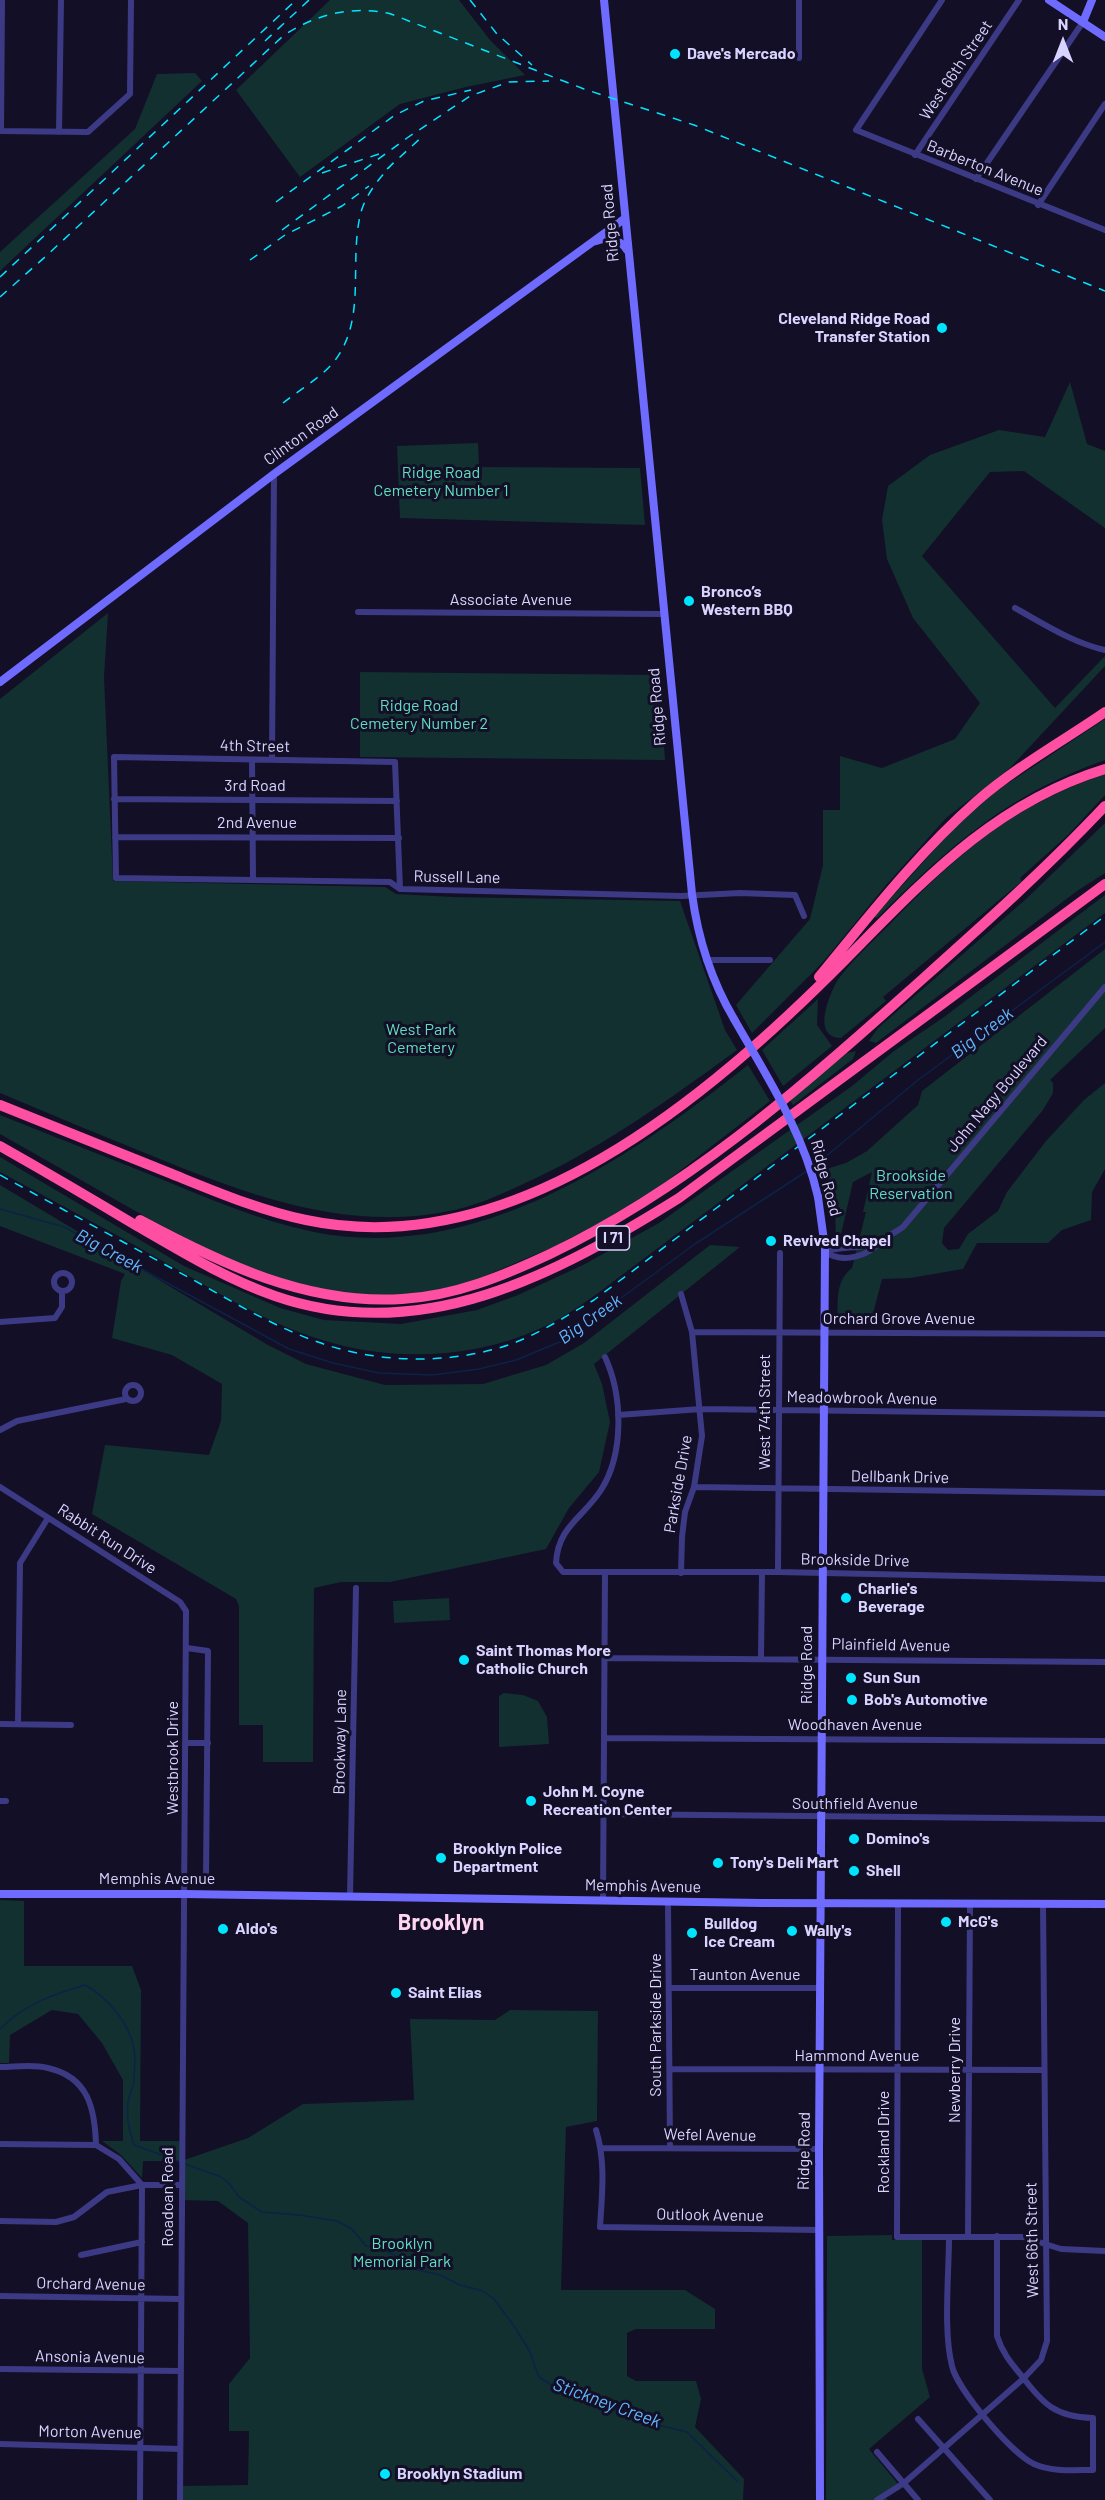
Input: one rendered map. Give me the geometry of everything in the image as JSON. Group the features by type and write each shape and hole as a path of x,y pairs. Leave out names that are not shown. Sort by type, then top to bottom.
{"highway":[{"path":"766,1037 812,986 913,864 952,824 997,786 1105,712"},
{"path":"0,1105 211,1190 270,1211 329,1224 368,1228 407,1227 454,1220 489,1210 584,1167 659,1121 717,1079 766,1037 920,884 975,836 1046,791 1105,769"},
{"path":"54,1177 214,1257 276,1283 313,1293 366,1299 401,1299 455,1291 498,1277 572,1243 621,1217 727,1145 867,1029 1073,840 1105,806"},
{"name":"I 71","path":"0,1146 221,1273 286,1300 335,1310 381,1313 427,1310 469,1301 567,1262 625,1232 679,1198 1105,884"}],"main road":[{"name":"Ridge Road","path":"604,0 627,251 696,926 706,960 734,1019 794,1125 805,1150 818,1197 825,1252 819,2149 820,2500"},
{"path":"1049,0 1105,37"},
{"path":"1083,22 1092,0"},
{"name":"Clinton Road","path":"0,682 274,474 624,219"},
{"path":"590,243 603,238 611,239 623,244 627,251"},
{"name":"Memphis Avenue","path":"0,1894 185,1894 668,1902 1105,1904"}],"street":[{"path":"2,0 0,131 59,132 88,132 130,94 131,0"},
{"path":"59,132 61,0"},
{"path":"799,0 799,58"},
{"name":"Barberton Avenue","path":"942,0 856,130 1102,229"},
{"name":"West 66th Street","path":"915,155 1019,0"},
{"path":"976,179 1083,22"},
{"path":"1038,205 1105,104"},
{"path":"1102,229 1105,220"},
{"path":"272,760 274,474"},
{"path":"1015,608 1061,633 1092,647 1105,650"},
{"name":"Associate Avenue","path":"358,612 664,614"},
{"name":"4th Street","path":"114,799 114,756 395,762 397,801"},
{"path":"252,760 253,879"},
{"path":"114,799 115,837"},
{"name":"3rd Road","path":"114,799 397,801"},
{"path":"397,801 400,890"},
{"name":"Russell Lane","path":"115,837 116,878 390,882 400,890 681,896 692,894 795,895 804,916"},
{"name":"2nd Avenue","path":"115,837 399,838"},
{"path":"706,960 770,960"},
{"name":"John Nagy Boulevard","path":"825,1252 833,1248 847,1249 882,1240 903,1227 1105,987"},
{"name":"West 74th Street","path":"778,1572 780,1252"},
{"path":"0,1322 55,1318 62,1307 62,1291"},
{"name":"Parkside Drive","path":"681,1294 692,1332 702,1436 694,1487 685,1512 681,1573"},
{"name":"Orchard Grove Avenue","path":"692,1332 1105,1334"},
{"path":"605,1357 611,1369 618,1415"},
{"path":"0,1430 17,1421 126,1399"},
{"name":"Meadowbrook Avenue","path":"618,1415 701,1409 1105,1414"},
{"name":"Brookside Drive","path":"618,1415 618,1440 612,1470 600,1492 562,1535 556,1556 558,1567 563,1572 778,1572 1105,1579"},
{"name":"Rabbit Run Drive","path":"0,1486 180,1602 186,1611 187,1623"},
{"name":"Dellbank Drive","path":"694,1487 1105,1493"},
{"path":"18,1724 20,1563 48,1518"},
{"path":"761,1658 762,1572"},
{"path":"603,1901 605,1573"},
{"name":"Brookway Lane","path":"350,1896 356,1588"},
{"name":"Westbrook Drive","path":"185,1894 187,1623"},
{"path":"187,1648 208,1650 206,1879"},
{"name":"Plainfield Avenue","path":"605,1658 1105,1662"},
{"path":"0,1724 71,1725"},
{"name":"Woodhaven Avenue","path":"605,1738 1105,1741"},
{"path":"186,1743 208,1743"},
{"name":"Southfield Avenue","path":"604,1814 1105,1820"},
{"name":"Roadoan Road","path":"180,2500 180,2186 185,1894"},
{"name":"South Parkside Drive","path":"668,1902 670,2148"},
{"name":"Rockland Drive","path":"898,1903 897,2237 949,2237"},
{"name":"Newberry Drive","path":"968,2237 970,1903"},
{"name":"West 66th Street","path":"877,2500 904,2483 1023,2379 1041,2360 1047,2341 1043,1903"},
{"name":"Taunton Avenue","path":"670,1988 821,1988"},
{"path":"0,2067 46,2067 67,2075 83,2089 91,2104 95,2118 96,2145"},
{"name":"Hammond Avenue","path":"670,2069 1044,2070"},
{"path":"596,2130 602,2148"},
{"path":"0,2144 96,2145 119,2159 142,2186 140,2500"},
{"name":"Wefel Avenue","path":"602,2148 819,2149"},
{"name":"Outlook Avenue","path":"602,2148 600,2227 819,2230"},
{"path":"0,2221 56,2222 74,2217 106,2192 142,2186 180,2186"},
{"path":"997,2236 997,2336 1002,2352 1039,2399 1051,2409 1077,2418 1093,2418 1093,2470 1049,2469 1032,2464 1021,2456 982,2414 954,2376 948,2342 949,2237 997,2236 1023,2237 1074,2251 1105,2251"},
{"path":"81,2255 142,2242"},
{"name":"Orchard Avenue","path":"0,2296 181,2299"},
{"name":"Ansonia Avenue","path":"0,2369 181,2371"},
{"path":"918,2419 990,2500"},
{"name":"Morton Avenue","path":"0,2444 141,2446 180,2449"},
{"path":"878,2452 918,2500"}],"green space":[{"path":"330,0 459,0 490,40 525,75 400,104 300,177 236,90"},
{"path":"195,73 202,81 0,271 0,252 135,129 157,74"},
{"path":"1070,382 1087,444 1105,451 1105,528 1024,471 990,472 922,556 1055,708 1105,656 1105,666 1010,768 946,818 887,884 823,962 752,1033 736,1005 810,919 823,865 823,810 840,810 840,756 882,768 955,739 980,703 913,618 887,559 882,520 888,486 930,455 999,430 1045,437"},
{"name":"Ridge Road Cemetery Number 1","path":"478,443 479,467 640,468 645,525 400,518 397,446"},
{"name":"West Park Cemetery","path":"108,613 104,677 113,881 385,887 396,894 453,897 680,901 725,1030 737,1050 588,1151 534,1179 475,1204 415,1216 376,1217 339,1214 264,1197 191,1171 0,1093 0,699"},
{"name":"Ridge Road Cemetery Number 2","path":"360,672 659,675 665,760 360,757"},
{"path":"1105,719 1105,760 1038,789 981,825 930,868 877,918 874,917 953,829 995,792"},
{"path":"1105,774 1105,795 1069,834 1020,878 1022,881 883,997 886,1001 841,1038 832,1036 827,1031 825,1016 827,1006 837,981 862,951 939,875 1013,817 1041,801"},
{"path":"1105,823 1105,873 1077,891 876,1043 869,1041 878,1028 1025,900"},
{"path":"1105,895 1105,913 595,1295 539,1329 487,1346 432,1354 404,1354 348,1347 301,1333 239,1304 0,1172 0,1157 184,1266 280,1308 324,1320 401,1324 477,1310 518,1295 583,1265 659,1223 852,1086 894,1051 944,1017"},
{"name":"Brookside Reservation","path":"1105,949 1105,1028 1050,1080 1053,1083 1053,1093 1043,1110 944,1228 942,1243 948,1250 959,1249 968,1234 998,1211 1007,1192 1046,1141 1084,1100 1105,1083 1105,1169 1092,1192 1091,1220 1062,1230 1048,1243 977,1243 963,1269 910,1278 882,1279 870,1325 838,1325 840,1287 846,1273 852,1268 866,1212 863,1212 872,1172 853,1182 836,1256 835,1192 828,1194 823,1170 846,1163 867,1151 918,1105 922,1091"},
{"path":"818,999 817,1025 832,1046 783,1086 762,1050"},
{"path":"856,1051 853,1059 793,1105 790,1100 847,1053"},
{"path":"748,1065 770,1101 663,1184 603,1221 553,1247 471,1282 427,1292 382,1296 346,1293 287,1282 225,1258 153,1221 0,1134 0,1115 231,1207 314,1232 374,1238 433,1233 490,1218 546,1196 600,1168 652,1136"},
{"path":"0,1185 268,1345 306,1364 385,1385 483,1384 546,1365 584,1343 710,1245 740,1247 594,1364 602,1384 610,1422 599,1472 569,1508 546,1549 390,1582 341,1582 314,1588 313,1762 263,1762 263,1725 239,1725 239,1606 236,1599 92,1514 105,1445 209,1455 221,1421 222,1384 172,1355 112,1338 121,1281 125,1274 0,1226"},
{"path":"449,1598 450,1620 394,1623 393,1601"},
{"path":"504,1693 523,1695 538,1701 547,1717 549,1744 499,1747 499,1696"},
{"path":"0,1900 24,1901 24,1966 132,1966 141,1990 140,2141 181,2141 181,2161 143,2161 142,2178 121,2155 102,2141 123,2141 123,2080 102,2043 78,2014 52,2010 10,2035 9,2063 0,2063"},
{"name":"Brooklyn Memorial Park","path":"510,2010 598,2011 597,2121 566,2127 561,2290 685,2290 715,2309 715,2329 636,2329 627,2333 627,2376 636,2381 696,2381 701,2399 695,2427 744,2479 743,2500 183,2500 183,2486 248,2485 249,2431 229,2431 229,2384 250,2358 248,2223 218,2201 180,2200 181,2161 248,2138 303,2104 414,2100 410,2019 495,2020"},
{"path":"892,2235 892,2240 922,2240 922,2369 930,2397 869,2449 898,2484 883,2494 888,2500 826,2500 827,2236"}],"waterway":[{"name":"Big Creek","path":"813,1167 918,1080 1105,942"},
{"name":"Big Creek","path":"0,1209 64,1227 289,1349 333,1363 379,1373 432,1375 479,1369 516,1360 562,1341 695,1244 807,1171"},
{"name":"Stickney Creek","path":"0,2029 19,2013 51,1997 85,1985 93,1990 123,2020 132,2039 135,2057 134,2082 128,2101 128,2114 134,2145 181,2162"},
{"name":"Stickney Creek","path":"185,2164 219,2176 228,2182 239,2197 262,2212 337,2221 352,2229 366,2246 381,2248 402,2259 413,2269 440,2275 460,2285 483,2291 494,2299 514,2326 529,2350 539,2377 556,2388 654,2424 687,2432 738,2482"}],"railway":[{"path":"0,277 296,0"},
{"path":"265,41 309,0"},
{"path":"470,0 497,34 532,65"},
{"path":"0,297 283,36 308,22 348,11 377,11 391,14 584,89 694,125 1105,291"},
{"path":"282,230 407,138 470,96 509,82 549,81"},
{"path":"276,202 395,115 424,101 471,90"},
{"path":"387,169 424,135"},
{"path":"322,173 379,154"},
{"path":"283,403 327,369 344,346 354,310 356,251 361,212 370,192 393,163"},
{"path":"250,260 285,235 342,206 369,186"},
{"path":"0,1175 252,1312 318,1342 365,1355 390,1358 441,1358 491,1350 535,1334 594,1300 1105,916"}],"place":[{"name":"Dave's Mercado","path":"675,54"},
{"name":"Cleveland Ridge Road Transfer Station","path":"942,328"},
{"name":"Bronco’s Western BBQ","path":"689,601"},
{"name":"Revived Chapel","path":"771,1241"},
{"name":"Charlie's Beverage","path":"846,1598"},
{"name":"Saint Thomas More Catholic Church","path":"464,1660"},
{"name":"Sun Sun","path":"851,1678"},
{"name":"Bob's Automotive","path":"852,1700"},
{"name":"John M. Coyne Recreation Center","path":"531,1801"},
{"name":"Domino's","path":"854,1839"},
{"name":"Brooklyn Police Department","path":"441,1858"},
{"name":"Tony's Deli Mart","path":"718,1863"},
{"name":"Shell","path":"854,1871"},
{"name":"McG's","path":"946,1922"},
{"name":"Aldo's","path":"223,1929"},
{"name":"Wally's","path":"792,1931"},
{"name":"Bulldog Ice Cream","path":"692,1933"},
{"name":"Saint Elias","path":"396,1993"},
{"name":"Brooklyn Stadium","path":"385,2474"}],"district":[{"name":"Brooklyn","path":"441,1923"}]}
